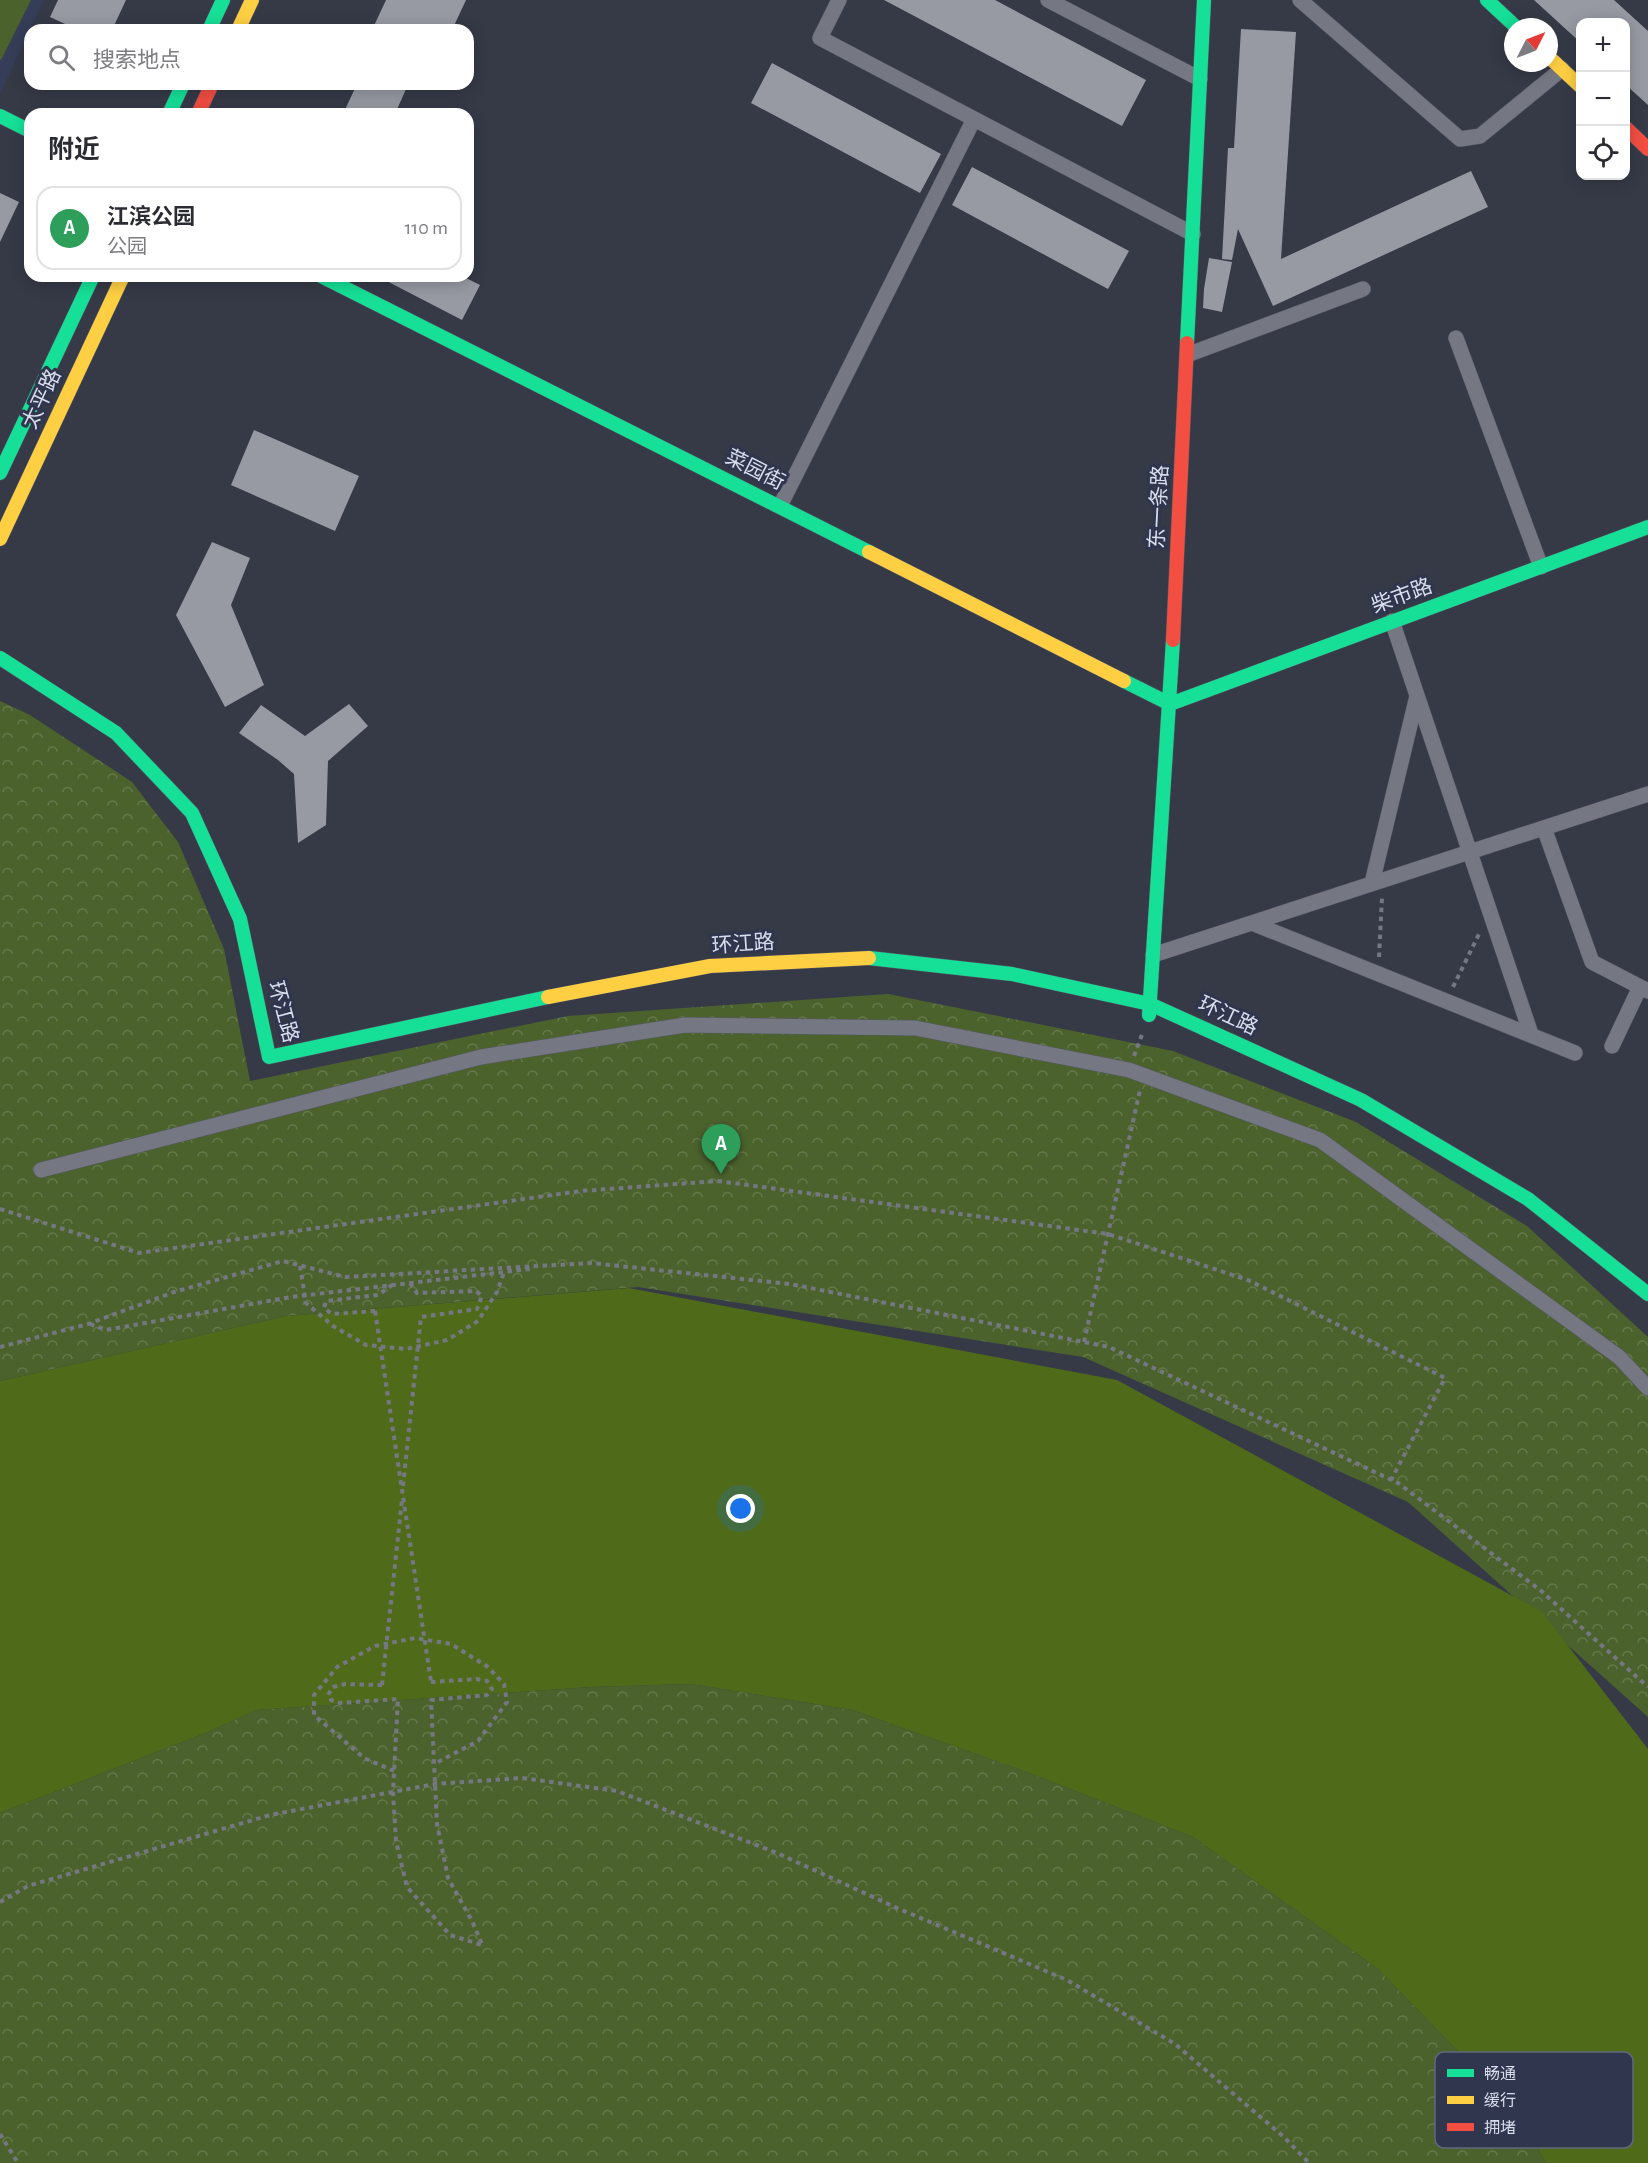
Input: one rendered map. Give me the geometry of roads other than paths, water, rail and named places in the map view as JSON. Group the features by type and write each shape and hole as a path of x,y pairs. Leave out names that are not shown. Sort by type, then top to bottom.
{"street":[{"path":"212,24 223,0"},
{"path":"241,24 252,0"},
{"path":"839,0 820,38 1192,234"},
{"path":"1048,0 1200,80"},
{"name":"东一条路","path":"1150,1009 1170,704 1204,0"},
{"path":"1300,0 1460,139 1480,136 1562,69"},
{"path":"1487,0 1506,18"},
{"path":"1558,65 1576,82"},
{"path":"172,108 180,90"},
{"path":"201,108 210,90"},
{"path":"0,116 24,128"},
{"path":"780,506 974,119"},
{"path":"1630,132 1648,149"},
{"name":"太平路","path":"0,473 90,282"},
{"name":"太平路","path":"0,539 120,282"},
{"name":"菜园街","path":"333,282 1170,704"},
{"path":"1187,355 1363,289"},
{"path":"1456,338 1541,567"},
{"name":"柴市路","path":"1170,704 1648,527"},
{"path":"1392,621 1530,1034"},
{"name":"环江路","path":"0,658 116,733 192,813 240,919 269,1057 496,1007 710,966 870,958 1012,974 1150,1009 1360,1100 1528,1199 1648,1294"},
{"path":"1377,881 1417,696"},
{"path":"1153,955 1648,794"},
{"path":"1544,828 1592,962 1644,989 1612,1046"},
{"path":"1252,923 1575,1053"},
{"path":"41,1170 481,1058 685,1024 915,1028 1136,1072 1320,1140 1619,1357 1648,1388"}],"place":[{"name":"江滨公园","path":"721,1174"}]}
